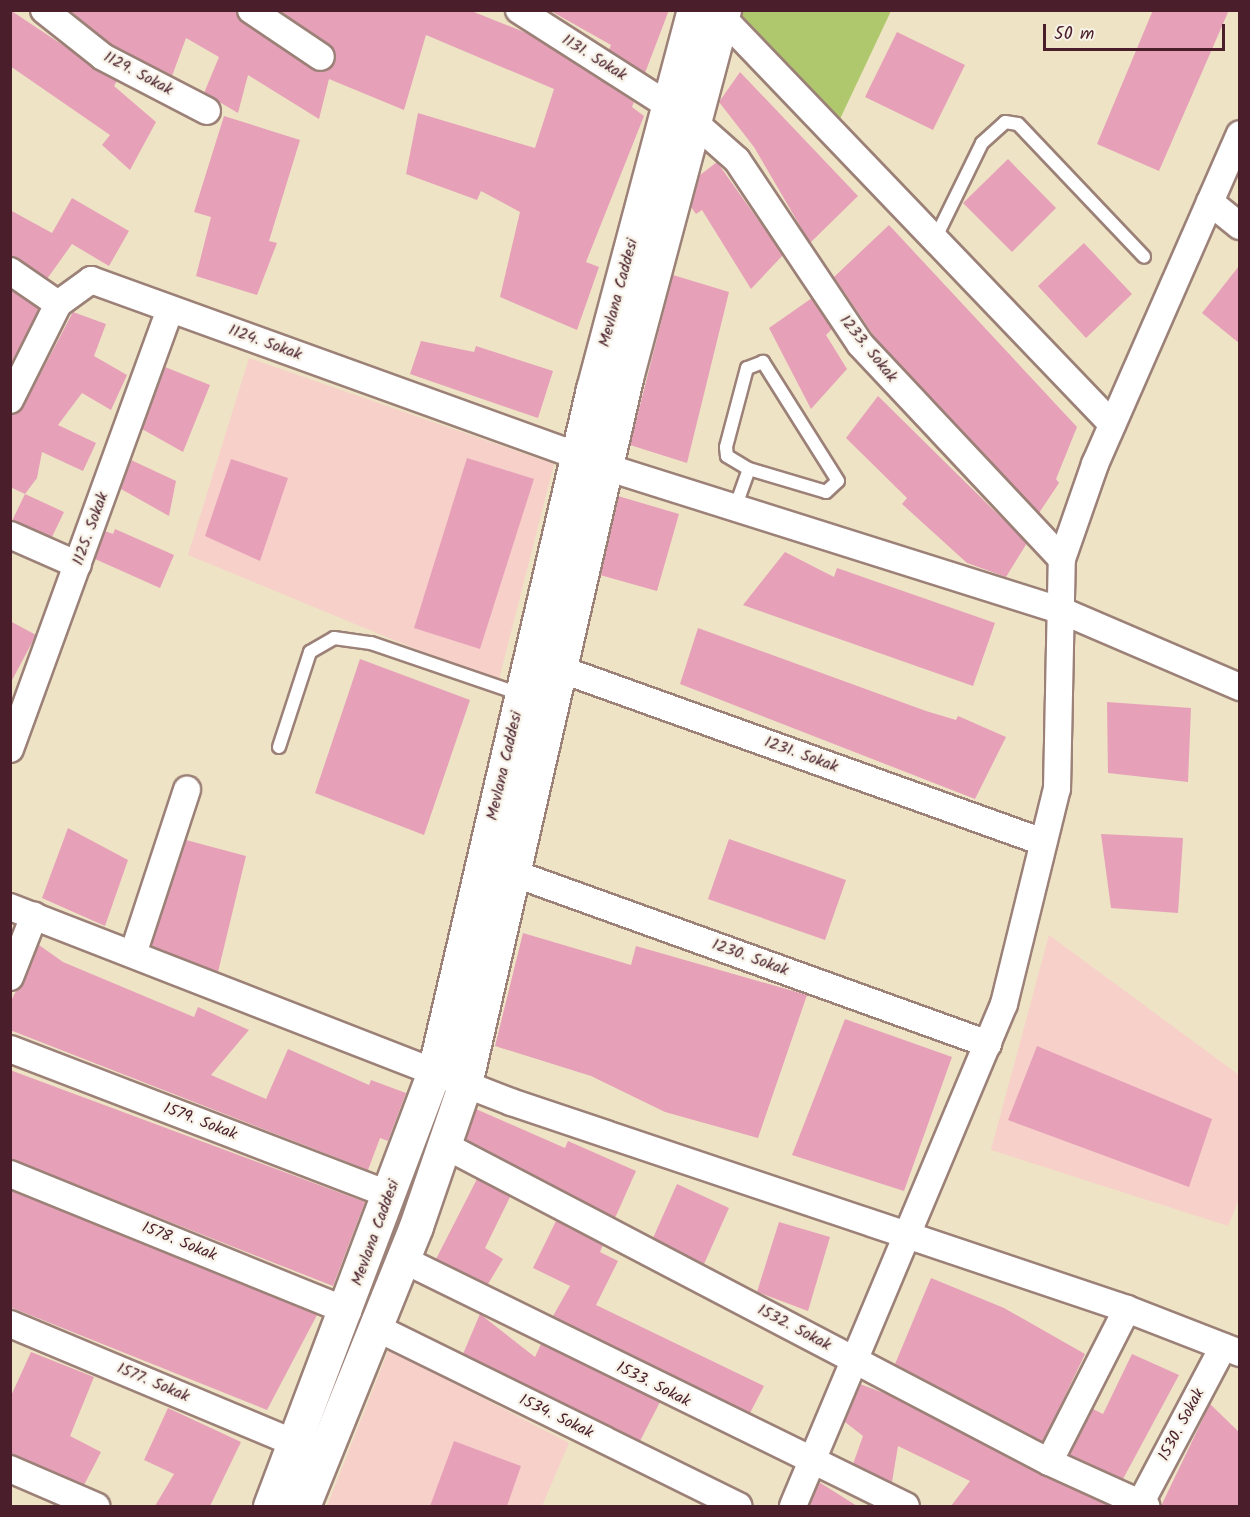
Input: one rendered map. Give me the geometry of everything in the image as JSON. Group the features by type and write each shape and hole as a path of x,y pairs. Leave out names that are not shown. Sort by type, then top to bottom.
{"main road":[{"name":"Mevlana Caddesi","path":"270,1506 348,1311 434,1072 522,695 592,461 681,114 713,13"},
{"name":"Mevlana Caddesi","path":"303,1506 402,1259 465,1084 560,669 592,461"}],"street":[{"name":"1129. Sokak","path":"44,10 103,57 207,111"},
{"path":"251,10 321,57"},
{"name":"1131. Sokak","path":"519,10 681,114"},
{"path":"713,13 935,239 1112,424"},
{"name":"1233. Sokak","path":"681,114 737,160 860,344 1062,559"},
{"path":"792,1506 910,1236 1004,1004 1057,789 1062,559 1112,424 1239,134"},
{"path":"1210,202 1239,226"},
{"path":"10,271 58,304"},
{"name":"1124. Sokak","path":"11,396 58,304 91,280 592,461 1060,610 1239,687"},
{"name":"1125. Sokak","path":"10,749 170,309"},
{"path":"10,535 78,565"},
{"name":"1231. Sokak","path":"560,669 1043,842"},
{"path":"133,954 187,790"},
{"name":"1230. Sokak","path":"513,873 988,1044"},
{"path":"10,907 465,1084 1127,1309 1231,1350"},
{"path":"10,977 34,916"},
{"name":"1579. Sokak","path":"10,1049 390,1194"},
{"name":"1532. Sokak","path":"444,1145 1049,1462 1143,1505"},
{"name":"1578. Sokak","path":"10,1174 348,1311"},
{"name":"1533. Sokak","path":"402,1259 811,1463 906,1506"},
{"path":"1049,1462 1127,1309"},
{"name":"1577. Sokak","path":"10,1324 296,1443"},
{"name":"1534. Sokak","path":"375,1327 738,1506"},
{"name":"1530. Sokak","path":"1143,1505 1231,1350"},
{"path":"10,1469 96,1506"}],"lane":[{"path":"935,239 982,143 1005,122 1018,124 1144,256"},
{"path":"763,362 838,481 826,492 749,469 727,456 726,447 747,368 763,362"},
{"path":"735,508 749,469"},
{"path":"279,747 310,652 334,638 371,643 522,695"}],"shaded area":[{"path":"249,358 554,464 498,683 188,555"},
{"path":"1049,935 1239,1075 1239,1199 1228,1226 991,1150"},
{"path":"389,1349 569,1443 542,1506 327,1506"}],"green space":[{"path":"739,11 891,11 840,119 737,19"}],"building":[{"path":"10,10 117,81 114,86 156,122 130,170 102,145 110,135 10,66"},
{"path":"69,10 236,10 243,22 321,72 334,65 334,50 279,10 469,10 529,34 634,102 632,107 644,116 586,262 599,267 577,330 500,297 520,212 481,191 477,200 406,174 418,113 535,148 554,89 426,35 404,110 329,79 319,119 248,75 238,113 204,93 219,57 186,38 172,76 111,44"},
{"path":"549,10 669,10 645,73 609,50 611,45"},
{"path":"1153,10 1229,10 1159,171 1097,144"},
{"path":"897,32 965,65 933,130 865,97"},
{"path":"740,72 858,196 810,243 754,147 719,102"},
{"path":"224,116 300,140 269,241 277,243 257,295 196,276 211,217 194,212"},
{"path":"1008,159 1056,208 1012,252 963,203"},
{"path":"717,162 783,255 751,289 702,210 696,214 691,207 700,175"},
{"path":"72,198 129,231 109,266 72,244 47,279 10,256 10,210 52,233"},
{"path":"889,225 1077,427 1056,479 1059,483 1039,513 876,339 834,277"},
{"path":"1084,243 1132,294 1086,338 1038,286"},
{"path":"1239,266 1239,343 1202,313"},
{"path":"673,275 729,292 687,463 630,445"},
{"path":"10,290 39,309 10,365"},
{"path":"812,298 832,329 826,335 847,369 811,409 769,328"},
{"path":"73,312 106,324 94,356 127,375 111,410 82,393 58,425 96,443 83,471 42,452 37,478 25,494 10,487 10,415 23,407"},
{"path":"421,341 474,352 476,346 553,371 538,418 410,374"},
{"path":"165,367 210,385 183,452 142,429"},
{"path":"878,396 1027,543 1006,577 967,563 902,504 907,498 846,438"},
{"path":"467,458 534,479 480,649 414,628"},
{"path":"231,459 288,478 260,561 205,536"},
{"path":"131,460 176,481 169,516 121,489"},
{"path":"25,494 64,512 52,537 12,521"},
{"path":"618,496 679,514 657,591 600,575"},
{"path":"115,529 174,555 160,588 95,559 105,531 113,534"},
{"path":"785,552 834,577 837,568 995,623 973,686 743,605"},
{"path":"10,621 36,635 10,684"},
{"path":"698,628 926,711 956,720 958,716 1006,737 975,799 680,684"},
{"path":"360,659 470,700 424,835 315,793"},
{"path":"1107,702 1191,708 1188,782 1108,773"},
{"path":"68,828 128,860 105,926 42,898"},
{"path":"1101,834 1183,838 1178,913 1111,908"},
{"path":"729,839 846,880 825,940 708,899"},
{"path":"186,840 246,856 218,972 151,946"},
{"path":"523,933 631,965 636,946 807,995 758,1138 665,1112 591,1076 495,1046"},
{"path":"39,945 63,962 194,1017 198,1007 249,1030 211,1075 266,1099 288,1049 369,1085 371,1080 406,1093 388,1141 380,1138 368,1170 10,1030 10,1003"},
{"path":"845,1019 952,1057 904,1191 792,1155"},
{"path":"1037,1046 1212,1119 1189,1187 1008,1120"},
{"path":"10,1070 365,1202 333,1286 10,1159"},
{"path":"476,1109 565,1148 568,1141 636,1171 615,1218 466,1139"},
{"path":"477,1179 510,1197 485,1248 503,1259 488,1284 436,1259"},
{"path":"677,1184 729,1208 704,1264 653,1238"},
{"path":"10,1190 317,1315 267,1410 10,1307"},
{"path":"556,1221 603,1245 600,1252 618,1261 596,1305 764,1386 750,1413 553,1316 570,1286 533,1268"},
{"path":"779,1222 830,1237 808,1311 757,1292"},
{"path":"931,1278 1004,1308 1085,1354 1043,1442 895,1364"},
{"path":"480,1314 535,1357 541,1344 660,1402 640,1441 463,1354"},
{"path":"31,1352 94,1377 70,1436 101,1452 84,1485 10,1454 10,1398"},
{"path":"1132,1354 1179,1375 1123,1479 1070,1455 1093,1409 1103,1414"},
{"path":"860,1384 889,1395 1110,1506 951,1506 970,1481 898,1446 892,1482 853,1464 863,1436 845,1422"},
{"path":"1210,1404 1239,1432 1239,1506 1161,1506"},
{"path":"168,1408 241,1442 210,1506 155,1506 174,1474 144,1460"},
{"path":"454,1441 521,1466 507,1506 430,1506"},
{"path":"819,1482 857,1506 809,1506"}]}
